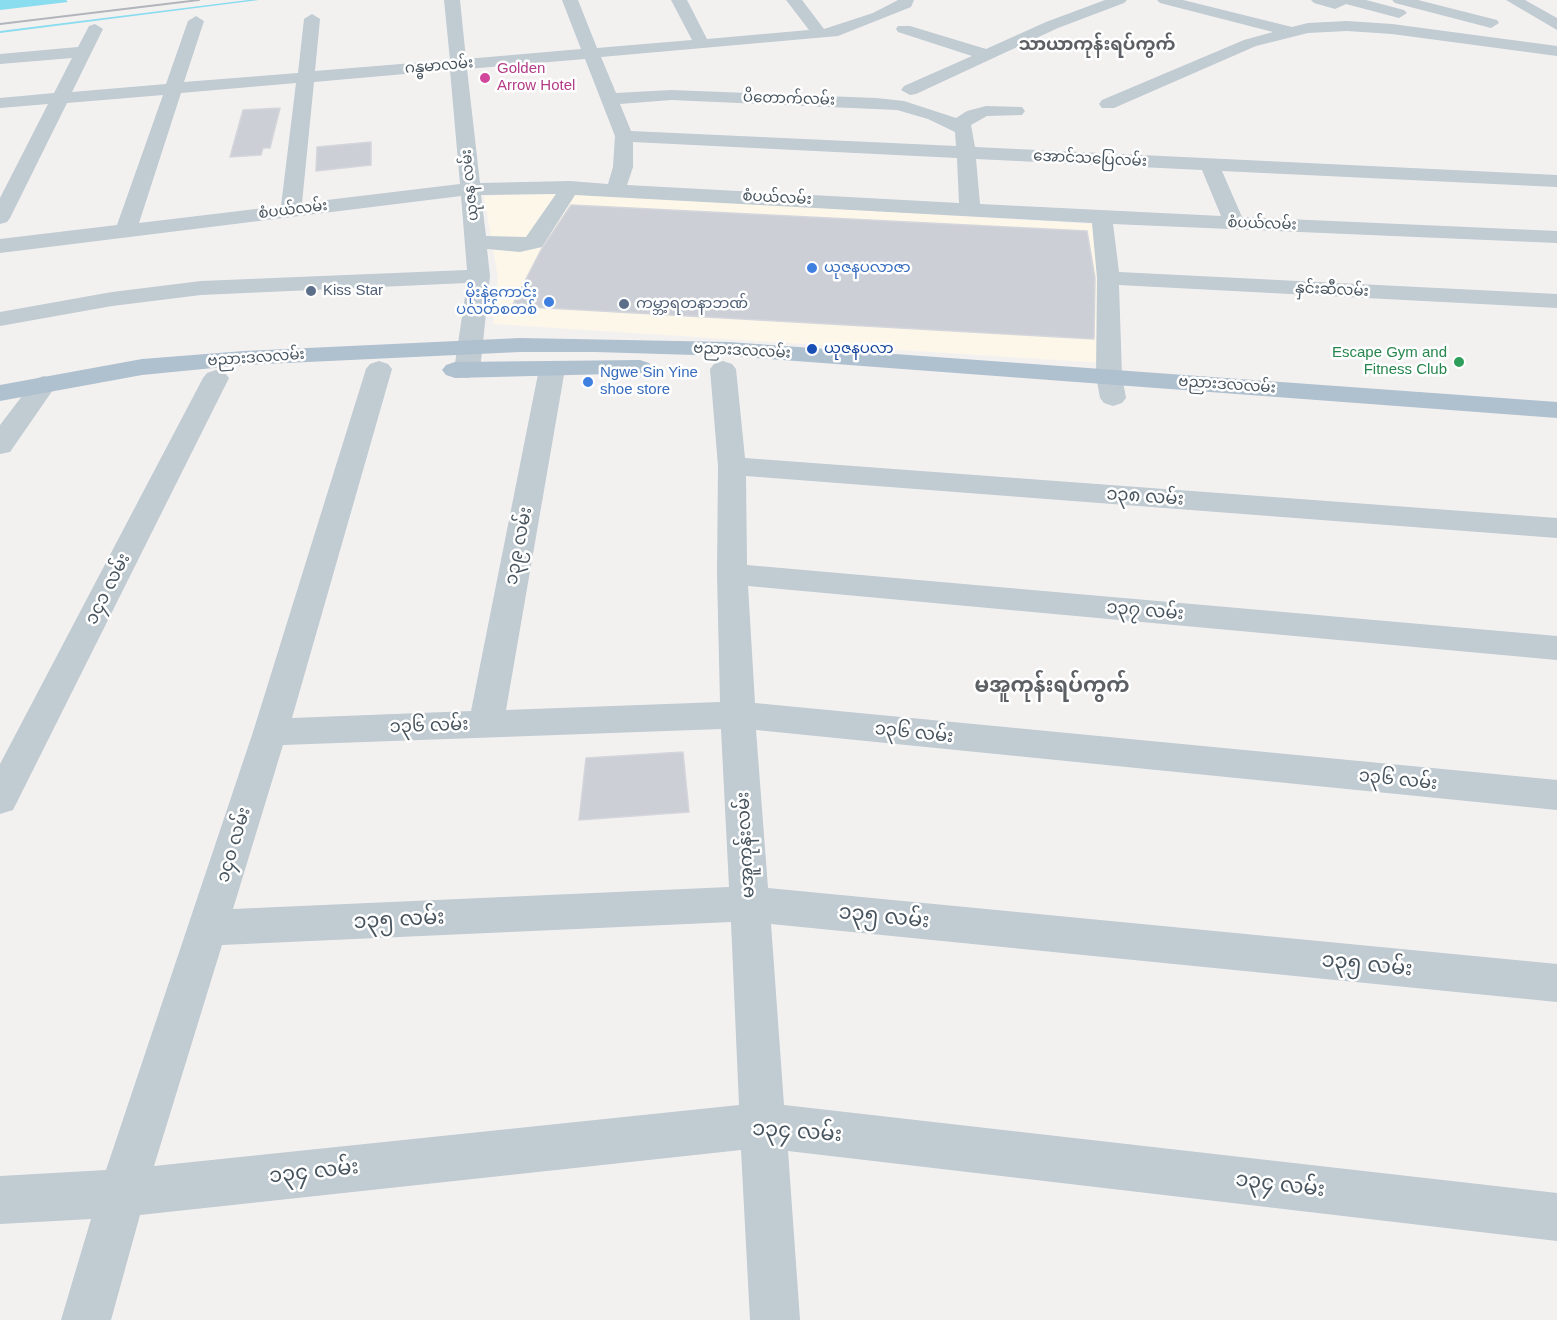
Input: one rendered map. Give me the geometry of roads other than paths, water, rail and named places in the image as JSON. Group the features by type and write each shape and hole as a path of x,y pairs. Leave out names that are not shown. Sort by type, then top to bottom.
{"main road":[{"name":"ဗညားဒလလမ်း","path":"12,409 133,388 216,378 379,369 595,345 729,349 1111,387 1557,427"},
{"name":"ဗညားဒလလမ်း","path":"0,393 142,367 244,358 469,359 552,369 723,369 1557,410"}],"street":[{"name":"ယုဇန လမ်း","path":"452,0 479,276 469,359"},
{"path":"570,0 624,136 623,167 616,189"},
{"path":"679,0 702,44"},
{"path":"794,0 820,34"},
{"name":"ဂန္ဓမာလမ်း","path":"0,103 174,87 271,72 304,76 820,34 838,31 878,16 906,4 906,0"},
{"path":"1080,0 1102,6"},
{"path":"910,90 1119,0"},
{"path":"1165,0 1293,32"},
{"path":"1211,11 1236,0"},
{"path":"1319,0 1335,4 1343,0"},
{"path":"1348,0 1399,7 1468,9"},
{"path":"1430,0 1468,9 1508,27 1555,37"},
{"path":"1514,0 1555,37"},
{"path":"1452,36 1468,9"},
{"path":"291,210 312,19"},
{"path":"126,230 196,21"},
{"path":"1108,104 1250,43 1308,28 1347,26 1452,36 1555,37"},
{"path":"0,218 95,29"},
{"path":"904,29 987,55"},
{"path":"0,59 82,52"},
{"path":"717,96 718,74"},
{"name":"ပိတောက်လမ်း","path":"610,99 671,95 898,105 961,127"},
{"path":"970,210 966,153 961,127 973,115 986,111 1016,111"},
{"name":"အောင်သပြေလမ်း","path":"624,136 1557,181"},
{"path":"1210,165 1234,222"},
{"path":"476,242 520,245 534,242 570,187"},
{"name":"စံပယ်လမ်း","path":"0,246 471,189 570,187 1102,217 1557,237"},
{"path":"1102,217 1108,278 1111,387"},
{"path":"0,319 112,299 201,288 479,276"},
{"name":"နှင်းဆီလမ်း","path":"1108,278 1557,301"},
{"name":"၁၄၀ လမ်း","path":"86,1320 122,1192 270,732 379,369"},
{"name":"၁၃၉ လမ်း","path":"486,724 552,369"},
{"name":"မအူကုန်းလမ်း","path":"723,369 732,466 732,574 738,715 775,1320"},
{"name":"၁၄၁ လမ်း","path":"0,799 216,378"},
{"path":"0,446 12,409 44,384"},
{"name":"၁၃၈ လမ်း","path":"732,466 1557,528"},
{"name":"၁၃၇ လမ်း","path":"732,574 1557,648"},
{"name":"၁၃၆ လမ်း","path":"270,732 738,715 1557,795"},
{"name":"၁၃၅ လမ်း","path":"208,928 749,904 1557,983"},
{"name":"၁၃၄ လမ်း","path":"0,1200 122,1192 763,1125 1557,1217"}],"water":[{"path":"0,0 66,0 68,2 0,10"}],"waterway":[{"path":"0,32 257,0"}],"railway":[{"path":"0,24 199,0"}],"place":[{"name":"Golden Arrow Hotel","path":"485,78"},
{"name":"ယုဇနပလာဇာ","path":"812,268"},
{"name":"Kiss Star","path":"311,291"},
{"name":"မိုးနဲ့ကောင်း ပလတ်စတစ်","path":"549,302"},
{"name":"ကမ္ဘာ့ရတနာဘဏ်","path":"624,304"},
{"name":"ယုဇနပလာ","path":"812,349"},
{"name":"Escape Gym and Fitness Club","path":"1459,362"},
{"name":"Ngwe Sin Yine shoe store","path":"588,382"}],"district":[{"name":"သာယာကုန်းရပ်ကွက်","path":"1097,45"},
{"name":"မအူကုန်းရပ်ကွက်","path":"1052,686"}]}
